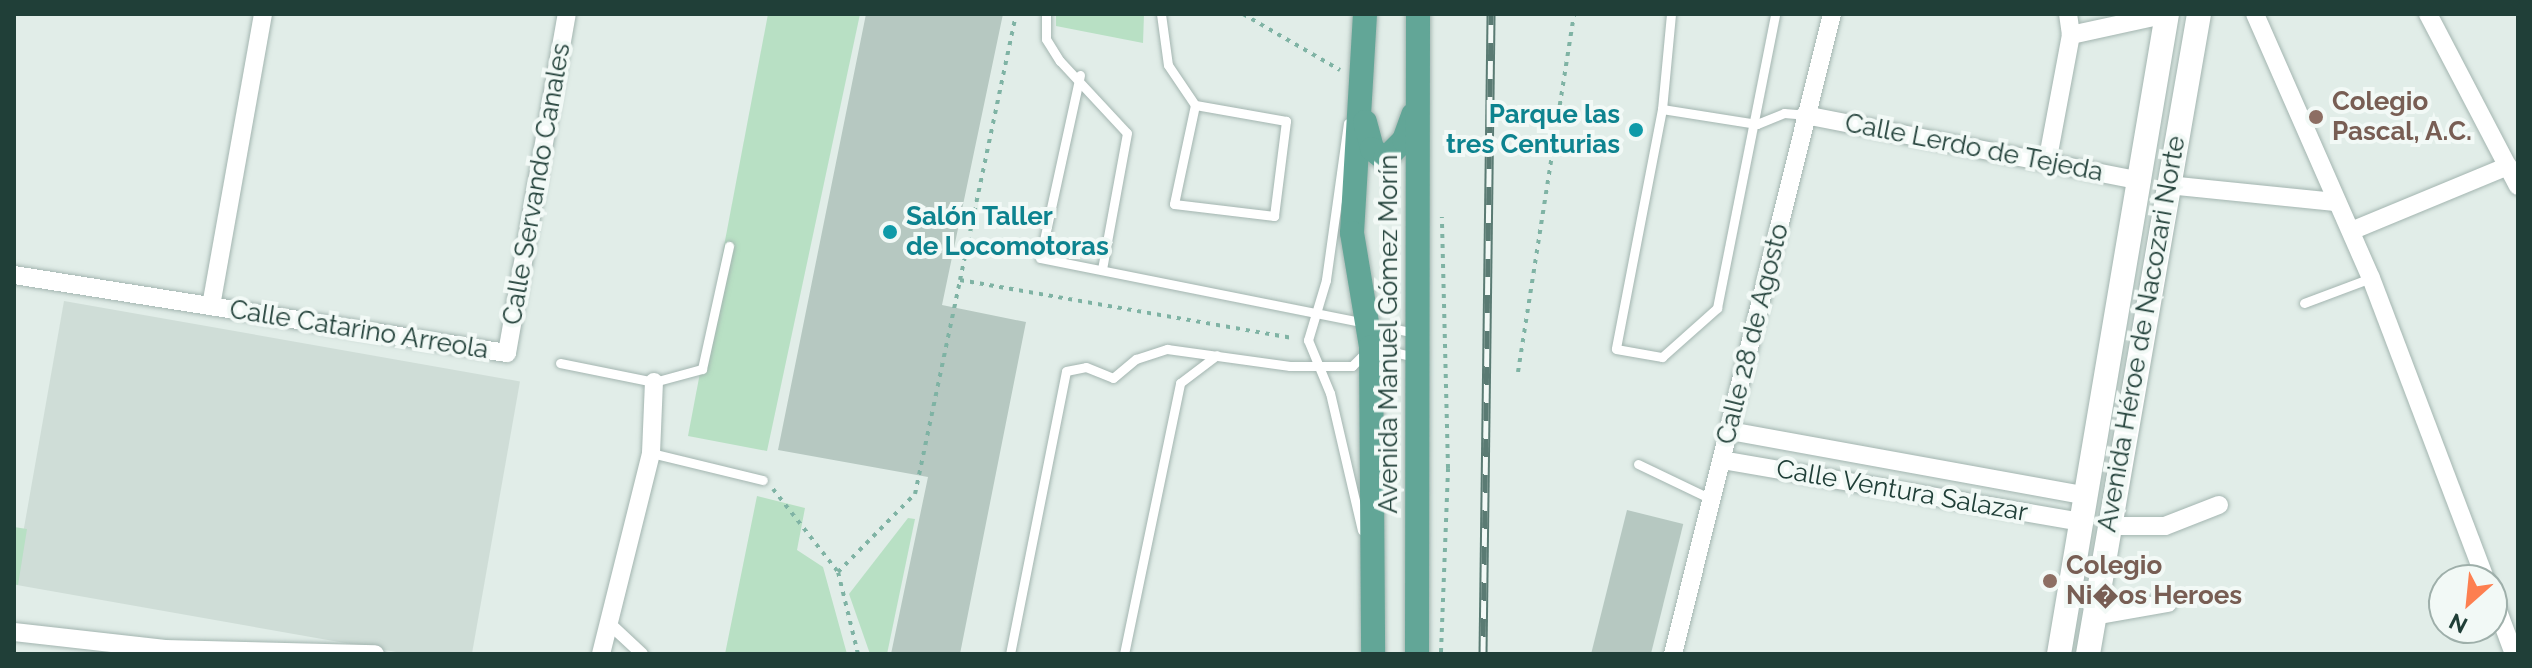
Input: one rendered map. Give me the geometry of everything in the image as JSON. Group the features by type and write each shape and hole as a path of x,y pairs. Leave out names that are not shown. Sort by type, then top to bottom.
{"main road":[{"name":"Avenida Manuel Gómez Morín","path":"1365,14 1352,233 1368,335 1373,654"},
{"name":"Avenida Manuel Gómez Morín","path":"1417,654 1418,14"},
{"name":"Avenida Héroe de Nacozari Norte","path":"2059,654 2142,181 2167,14"},
{"name":"Avenida Héroe de Nacozari Norte","path":"2088,654 2107,526 2199,14"},
{"path":"1361,76 1365,125 1378,156 1397,152 1419,101"}],"street":[{"name":"Calle Catarino Arreola","path":"211,306 263,14"},
{"name":"Calle Servando Canales","path":"507,353 567,14"},
{"name":"Calle 28 de Agosto","path":"1673,654 1832,14"},
{"path":"2047,163 2071,35 2068,14"},
{"path":"2071,35 2167,14"},
{"path":"2255,14 2371,278 2480,564"},
{"path":"2428,14 2518,186"},
{"name":"Calle Lerdo de Tejeda","path":"1805,115 2142,181"},
{"path":"2351,231 2508,166"},
{"path":"2168,185 2335,202"},
{"name":"Calle Catarino Arreola","path":"14,275 507,353"},
{"path":"601,654 612,626 651,453 654,382"},
{"name":"Calle Ventura Salazar","path":"1730,431 2087,496"},
{"name":"Calle Ventura Salazar","path":"1722,460 2081,522"},
{"path":"2107,526 2165,526 2219,505"},
{"path":"2094,616 2168,603"},
{"path":"612,626 642,654"},
{"path":"14,632 165,649 375,654"}],"lane":[{"path":"1046,14 1046,39 1127,133 1102,269"},
{"path":"1161,14 1168,65 1195,105 1174,204 1274,216 1286,121 1195,105"},
{"path":"1671,14 1662,109 1616,349 1662,357 1717,308 1757,124 1775,14"},
{"path":"1080,75 1040,258 1312,314 1368,335 1416,345"},
{"path":"1361,76 1342,147 1326,280 1312,314 1308,340 1315,364 1330,393 1372,569"},
{"path":"1662,109 1757,124 1784,113 1805,115"},
{"path":"560,363 654,382 702,369 713,347 729,246"},
{"path":"2304,303 2371,278"},
{"path":"1368,335 1416,345"},
{"path":"1010,654 1066,371 1086,367 1113,378 1136,359 1167,349 1352,366 1368,335"},
{"path":"1124,654 1180,383 1217,355"},
{"path":"651,453 763,480"},
{"path":"1638,464 1711,499"}],"path":[{"path":"838,572 915,494 1016,14"},
{"path":"1243,14 1332,68 1361,76"},
{"path":"1518,372 1574,14"},
{"path":"1441,207 1448,468 1441,654"},
{"path":"960,280 1308,340"},
{"path":"763,480 838,572 858,654"}],"shaded area":[{"path":"64,301 520,381 472,654 407,654 14,585"}],"green space":[{"path":"768,14 860,14 767,451 688,436"},
{"path":"1056,14 1144,14 1143,43 1056,26"},
{"path":"757,496 805,508 797,550 823,567 847,654 725,654"},
{"path":"908,518 915,519 887,654 870,654 849,594"},
{"path":"14,527 27,529 18,585 14,584"}],"building":[{"name":"Salón Taller de Locomotoras","path":"866,14 1003,14 942,305 1026,322 960,654 891,654 928,477 778,450"},
{"path":"1627,510 1683,524 1651,654 1591,654"}],"railway":[{"path":"1483,654 1491,14"}],"place":[{"name":"Colegio Pascal, A.C.","path":"2316,117"},
{"name":"Parque las tres Centurias","path":"1636,130"},
{"name":"Salón Taller de Locomotoras","path":"890,232"},
{"name":"Colegio Ni�os Heroes","path":"2050,581"}]}
